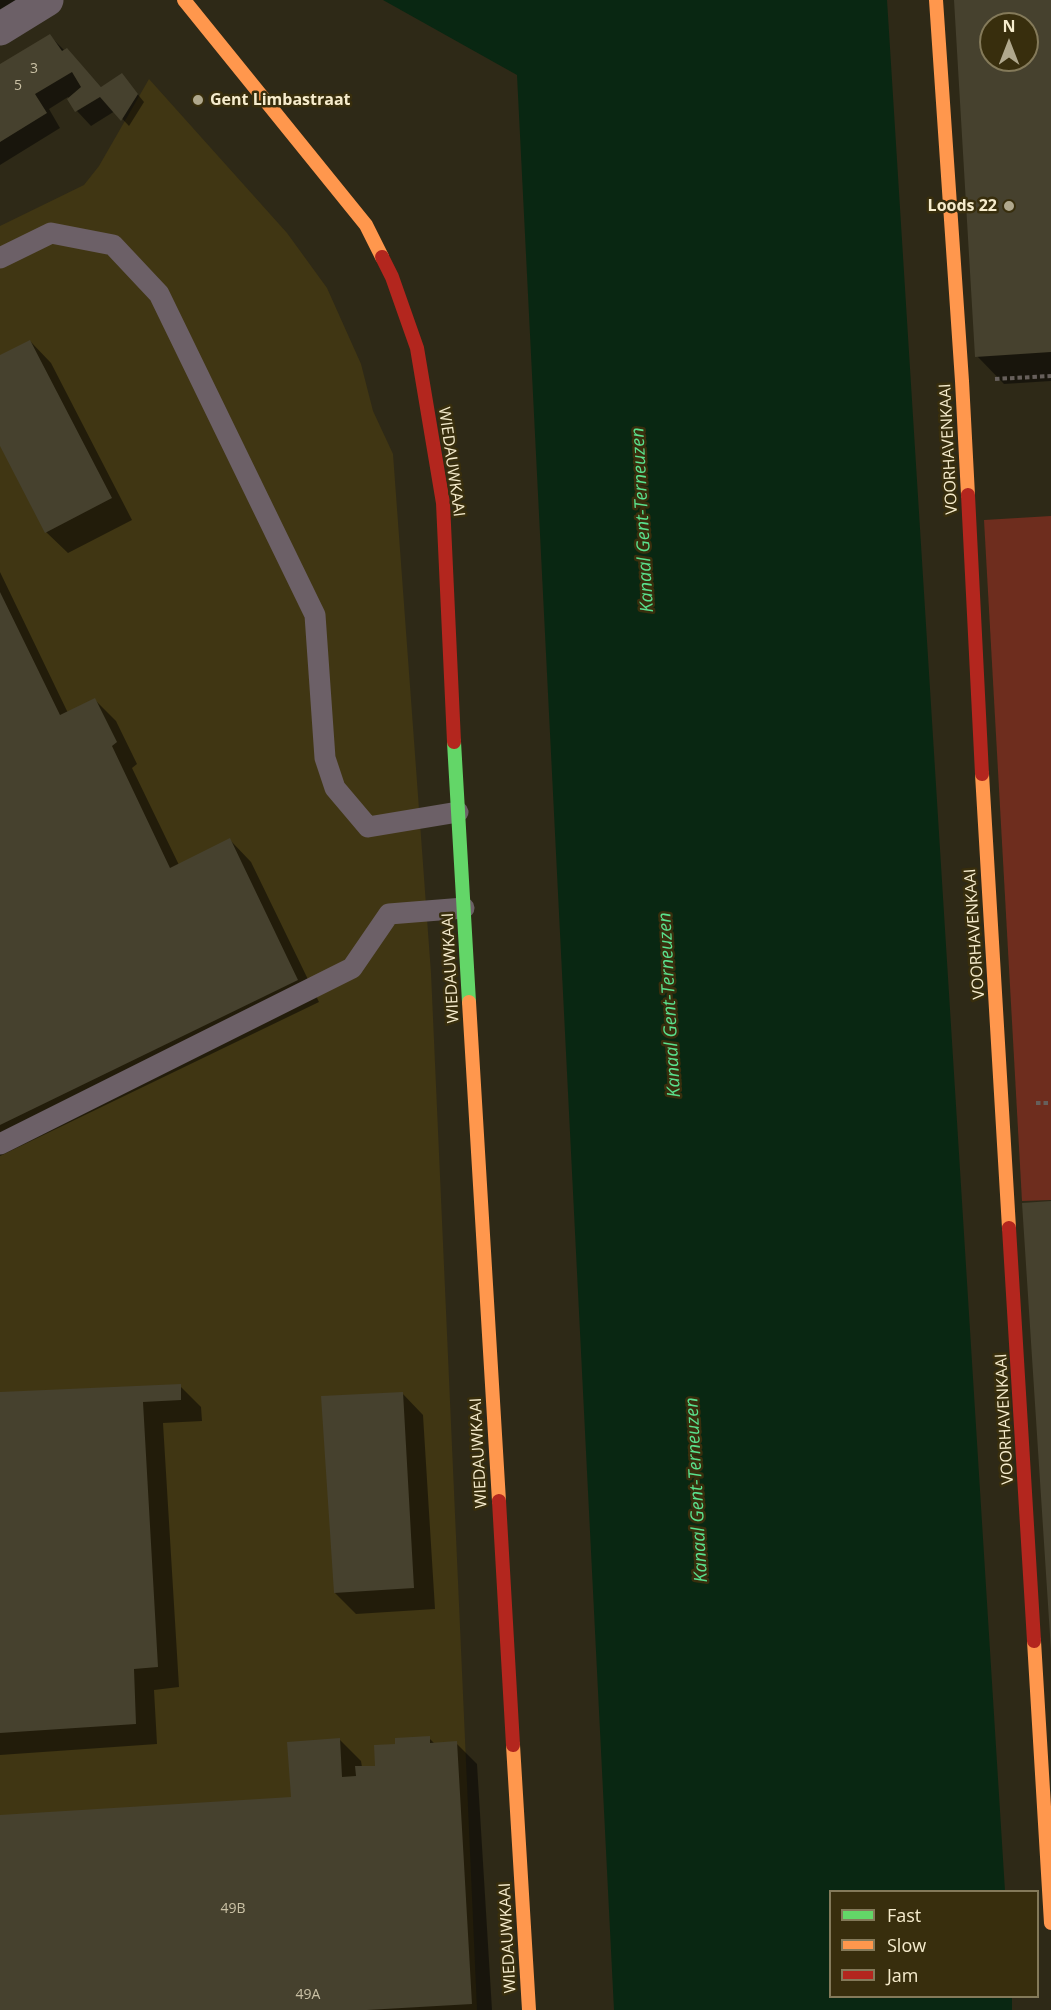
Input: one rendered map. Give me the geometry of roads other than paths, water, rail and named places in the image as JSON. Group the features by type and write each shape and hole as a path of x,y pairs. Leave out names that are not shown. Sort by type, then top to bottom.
{"main road":[{"name":"WIEDAUWKAAI","path":"184,0 366,225 392,277 417,348 443,503 449,663 529,2010"},
{"name":"VOORHAVENKAAI","path":"936,0 962,381 987,862 1050,1867 1051,1923"}],"street":[{"path":"0,29 47,0"}],"lane":[{"path":"0,258 51,233 113,245 159,294 315,615 325,758 335,788 368,827 458,812"},
{"path":"0,1144 352,968 389,914 464,908"}],"water":[{"name":"Kanaal Gent-Terneuzen","path":"383,0 887,0 1005,1890 829,1890 829,1998 1012,1998 1012,2010 614,2010 517,75"}],"place":[{"name":"Gent Limbastraat","path":"198,100"},
{"name":"Loods 22","path":"1009,206"}]}
